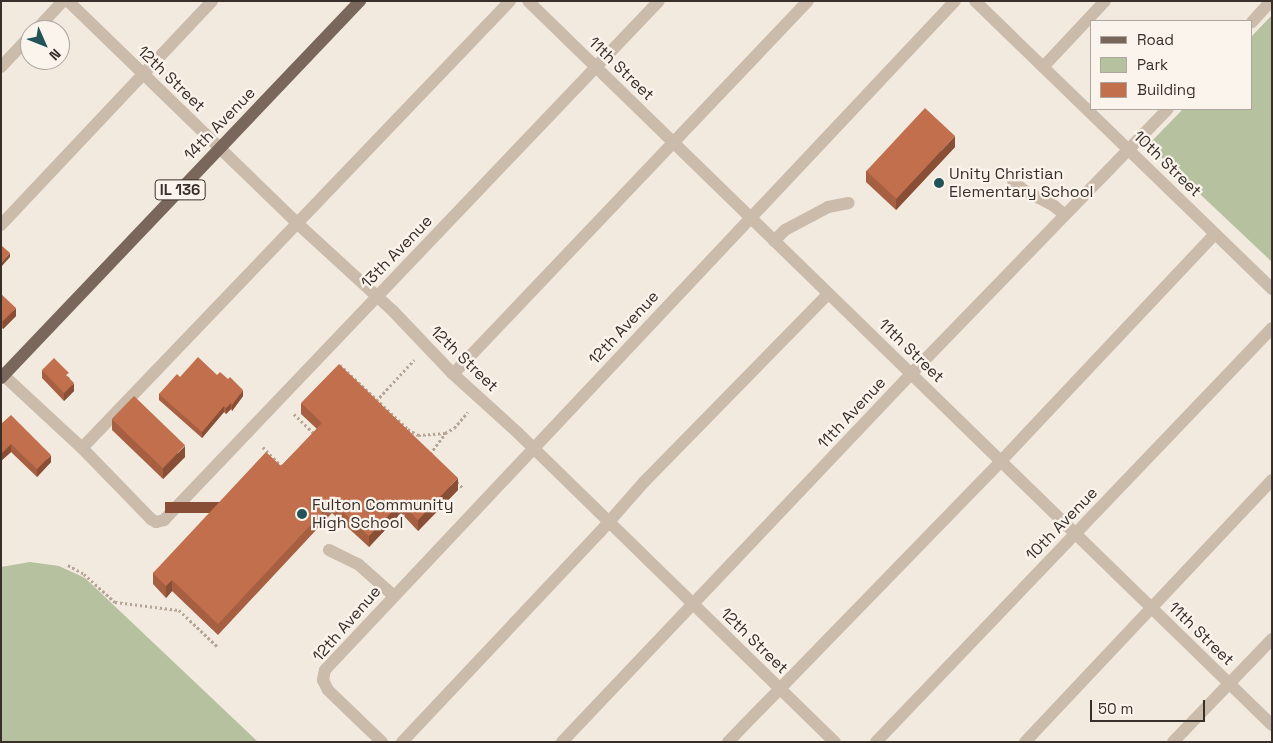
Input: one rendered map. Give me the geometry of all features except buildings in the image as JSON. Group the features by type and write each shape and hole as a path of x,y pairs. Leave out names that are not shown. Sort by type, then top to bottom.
{"main road":[{"name":"14th Avenue","path":"2,376 360,1"}],"street":[{"path":"45,20 63,1"},
{"name":"12th Street","path":"68,1 298,224 393,311 453,374 532,448 835,742"},
{"path":"1,225 212,1"},
{"path":"2,376 82,448 510,1"},
{"name":"11th Street","path":"528,1 1272,725"},
{"name":"13th Avenue","path":"82,448 156,522 164,520 659,1"},
{"path":"453,374 808,1"},
{"name":"12th Avenue","path":"382,742 328,690 323,680 325,670 393,595 955,1"},
{"name":"10th Street","path":"975,1 1272,289"},
{"path":"1044,66 1105,1"},
{"path":"1253,21 1271,1"},
{"path":"1,67 20,47"},
{"name":"11th Avenue","path":"562,742 911,374 1167,110"},
{"path":"1013,181 1025,191 1054,206 1065,215"},
{"path":"774,241 785,230 828,206 850,203"},
{"path":"728,742 1001,461 1215,234"},
{"path":"402,742 608,523 644,482 828,294"},
{"name":"10th Avenue","path":"876,742 1272,328"},
{"path":"1024,742 1272,480"},
{"path":"329,550 358,564 393,595"},
{"path":"1173,742 1272,639"}],"path":[{"path":"372,406 414,360"},
{"path":"340,365 413,432 429,435 446,433"},
{"path":"436,462 429,455 446,433 454,428 468,412"},
{"path":"294,414 318,437"},
{"path":"263,447 285,470"},
{"path":"450,475 464,489"},
{"path":"68,566 84,574 115,602 179,610 218,647"}],"green space":[{"path":"1272,15 1272,262 1148,145 1182,110 1253,110 1253,35"},
{"path":"30,562 59,566 85,578 258,742 1,742 1,567"}],"place":[{"name":"Unity Christian Elementary School","path":"939,183"},
{"name":"Fulton Community High School","path":"302,514"}]}
